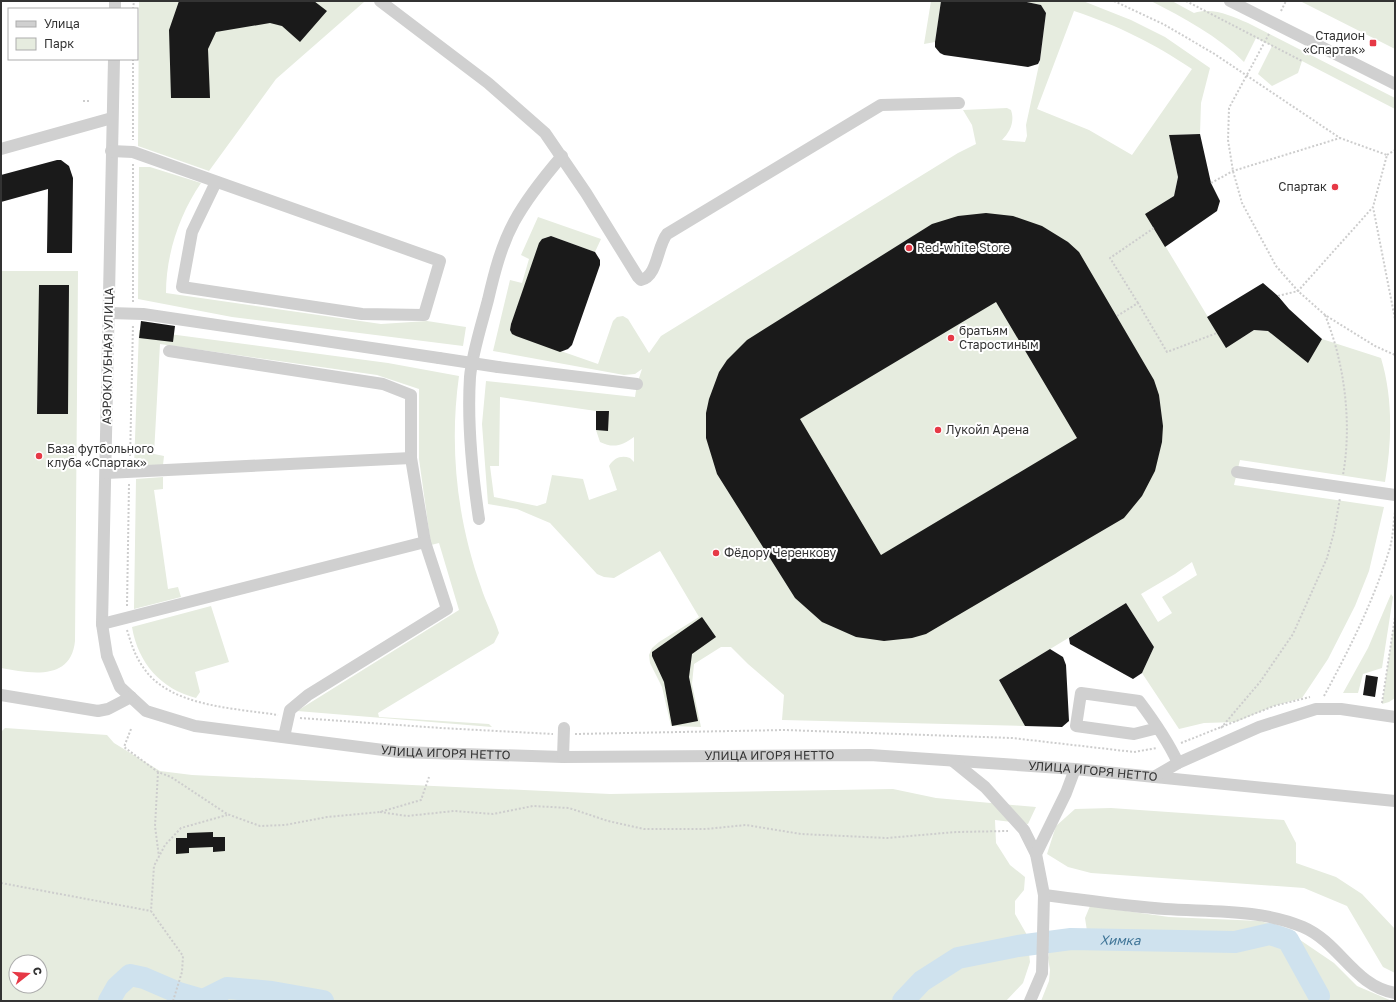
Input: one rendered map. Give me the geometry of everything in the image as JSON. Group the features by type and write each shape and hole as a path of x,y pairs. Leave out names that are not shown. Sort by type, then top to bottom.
{"street":[{"path":"380,1 488,83 535,123 562,156 641,280 649,275 653,269 662,240 667,234 881,105 959,103"},
{"path":"1230,1 1395,84"},
{"name":"АЭРОКЛУБНАЯ УЛИЦА","path":"114,60 102,624 107,656 120,687 146,711"},
{"path":"1,149 112,118"},
{"path":"111,151 133,152 440,261 424,315 362,314 182,287 192,232 216,182"},
{"path":"479,519 473,478 470,375 496,265 513,223 534,189 562,156"},
{"path":"109,313 133,314 498,367 637,384"},
{"path":"169,351 383,384 411,395 412,458 425,542 446,609 308,695 290,710 284,737"},
{"path":"106,473 412,458"},
{"path":"1237,472 1395,495"},
{"path":"102,624 425,542"},
{"path":"1158,728 1134,734 1076,726 1081,693 1139,702 1158,728 1170,746 1178,763"},
{"path":"1,695 98,711 108,709 131,697"},
{"path":"1154,777 1178,763 1259,727 1316,709 1341,709 1395,717"},
{"name":"УЛИЦА ИГОРЯ НЕТТО","path":"146,711 195,726 399,752 563,757 870,755 1075,769 1395,801"},
{"path":"563,757 564,731"},
{"path":"953,761 985,787 1024,830 1036,854 1044,895 1042,973 1030,1001"},
{"path":"1036,854 1066,793 1075,769"},
{"path":"1044,895 1120,905 1263,915 1304,927 1331,944 1360,977 1384,991 1395,993"}],"path":[{"path":"1114,1 1163,24 1213,53 1340,138 1387,155"},
{"path":"1186,1 1302,61"},
{"path":"1281,11 1286,1"},
{"path":"1270,34 1229,108 1228,140 1233,171 1242,203 1255,230 1276,266 1298,291 1326,316 1375,346 1395,355"},
{"path":"130,462 133,314 133,60"},
{"path":"83,101 89,101"},
{"path":"126,102 133,102"},
{"path":"1211,183 1233,171 1340,138"},
{"path":"1395,150 1387,155 1373,207 1395,319"},
{"path":"1278,296 1298,291 1373,207"},
{"path":"1154,228 1110,258 1167,352 1217,333"},
{"path":"1117,316 1138,303"},
{"path":"1220,729 1260,682 1293,634 1327,558 1334,532 1346,440 1344,392 1339,357 1326,316"},
{"path":"126,611 129,478"},
{"path":"1324,696 1345,658 1374,594 1389,550 1395,512"},
{"path":"1382,704 1395,617"},
{"path":"126,626 133,648 143,668 164,688 176,695 195,701 280,715"},
{"path":"295,718 441,728 564,731 785,730 1012,738 1134,752 1188,742 1274,706 1302,698"},
{"path":"131,729 124,747 158,772 171,777 227,814 260,826 285,825 327,817 380,812 421,800 430,778"},
{"path":"158,772 155,826 159,857"},
{"path":"380,812 406,816 454,811 494,814 533,806 555,807 569,808 608,821 644,829 706,829 746,825 801,834 887,838 956,832 1024,830"},
{"path":"173,1001 182,972 183,956 152,911 154,866 166,845 181,828 227,814"},
{"path":"1,883 152,911"}],"green space":[{"path":"139,1 364,2 276,79 209,171 138,146"},
{"path":"931,1 941,1 935,42 924,44"},
{"name":"Лукойл Арена","path":"1022,1 1083,1 1131,20 1165,37 1210,68 1201,103 1200,134 1169,135 1178,177 1174,196 1146,214 1226,347 1254,330 1269,331 1322,339 1381,358 1388,388 1390,420 1389,451 1385,482 1240,460 1234,485 1384,507 1369,571 1355,606 1328,659 1302,698 1274,706 1236,722 1204,723 1179,729 1142,673 1154,647 1126,603 999,680 1025,726 782,720 784,695 731,647 721,647 694,664 692,684 701,727 671,726 662,687 650,663 649,655 652,648 659,642 699,617 660,551 614,578 604,577 597,574 550,523 517,509 488,504 482,424 486,381 635,397 637,384 642,369 635,374 624,375 493,351 510,280 522,283 529,259 521,255 538,217 601,239 595,252 551,236 542,239 511,324 512,334 598,364 613,321 617,317 623,316 628,319 649,353 661,336 958,153 976,144 972,125 963,110 1007,108 1011,110 1012,123 1007,134 1002,140 1025,142 1027,136 1026,125 1040,60 1046,13 1041,5","holes":["1074,11 1135,36 1192,69 1132,155 1089,130 1037,109","500,397 596,411 596,430 600,442 605,444 614,446 622,444 634,437 634,462 630,458 621,457 615,459 609,466 617,490 589,500 583,479 552,475 546,503 537,506 494,497 490,466 499,466","1192,562 1197,575 1162,597 1172,613 1158,622 1141,594"]},
{"path":"1151,1 1172,1 1194,13 1208,11 1222,13 1248,23 1395,98 1395,109 1302,61 1298,73 1272,86 1258,74 1272,46 1256,38 1244,62 1212,36"},
{"path":"1300,1 1395,1 1395,49"},
{"path":"139,167 150,167 201,183 186,208 175,236 168,264 166,293 381,324 427,321 466,327 463,346 232,317 138,299"},
{"name":"База футбольного клуба «Спартак»","path":"1,271 78,271 75,641 72,654 66,663 57,669 47,672 24,672 1,668"},
{"path":"139,330 388,363 459,376 456,403 455,456 461,510 473,562 483,593 499,633 494,643 378,713 379,717 489,724 492,727 297,711 459,610 439,543 431,545 419,459 419,389 377,375 160,344 154,454 164,456 163,465 134,466"},
{"path":"163,477 163,489 154,490 168,589 178,587 181,597 134,609 136,479"},
{"path":"1391,594 1393,597 1382,668 1363,674 1358,693 1343,693 1368,648"},
{"path":"211,606 229,662 195,672 200,692 196,698 183,694 172,688 153,673 140,652 132,627"},
{"path":"1395,617 1395,698 1382,704"},
{"path":"5,728 107,735 114,743 160,771 192,775 610,794 893,789 936,798 1036,807 1028,824 995,820 996,843 1010,865 1025,877 1024,890 1015,901 1015,914 1027,935 1030,962 1023,983 1006,1001 1,1001 1,732"},
{"path":"1111,808 1284,820 1296,843 1296,863 1336,877 1362,894 1395,929 1395,973 1383,967 1347,906 1304,888 1091,873 1068,867 1047,854 1056,826 1075,809"},
{"path":"1090,906 1169,917 1260,921 1281,927 1334,963 1357,986 1392,1001 1041,1001 1049,981 1050,970 1048,958 1051,945 1059,934 1065,932 1084,936 1087,931 1085,918"}],"building":[{"path":"179,1 314,1 327,11 300,42 282,26 270,23 216,32 208,49 210,98 171,98 169,30"},
{"path":"941,1 1022,1 1041,5 1046,13 1040,60 1038,64 1028,67 944,55 940,53 935,47 935,42"},
{"path":"1200,134 1211,183 1220,201 1217,211 1165,247 1145,214 1174,196 1178,177 1169,135"},
{"path":"61,160 69,166 73,178 72,253 47,253 48,189 1,202 1,175"},
{"path":"986,213 1013,216 1042,226 1068,242 1079,252 1154,380 1159,395 1163,426 1162,442 1155,471 1142,496 1124,518 926,634 912,638 884,641 856,637 822,622 795,598 717,474 706,438 706,413 709,399 719,372 727,360 747,340 932,224 958,216","holes":["996,302 1077,438 881,555 800,419"]},
{"path":"551,236 595,252 600,260 600,265 572,345 568,349 560,352 516,336 512,334 510,330 539,243 542,239"},
{"path":"1263,283 1322,339 1308,363 1268,331 1254,330 1226,348 1207,317"},
{"path":"39,285 69,285 68,414 37,414"},
{"path":"141,321 175,326 173,342 139,338"},
{"path":"596,411 609,411 608,431 596,430"},
{"path":"1126,603 1154,647 1142,673 1133,679 1070,644 1069,638"},
{"path":"702,617 716,637 692,654 689,677 698,721 672,726 664,682 652,656 652,652"},
{"path":"1050,649 1063,657 1066,665 1069,721 1062,727 1025,726 999,680"},
{"path":"1366,675 1378,677 1375,697 1363,695"},
{"path":"213,832 213,837 225,837 225,851 213,852 213,847 189,848 189,853 176,854 176,838 187,838 187,833"}],"waterway":[{"name":"Химка","path":"903,1001 922,981 958,958 1018,946 1071,939 1235,942 1270,934 1288,940 1319,996"},
{"name":"Химка","path":"109,1001 117,987 130,975 144,978 179,993 203,1000 227,988 272,992 323,1001"}],"place":[{"name":"Стадион «Спартак»","path":"1373,43"},
{"name":"Спартак","path":"1335,187"},
{"name":"Red-white Store","path":"909,248"},
{"name":"братьям Старостиным","path":"951,338"},
{"name":"Лукойл Арена","path":"938,430"},
{"name":"База футбольного клуба «Спартак»","path":"39,456"},
{"name":"Фёдору Черенкову","path":"716,553"}]}
